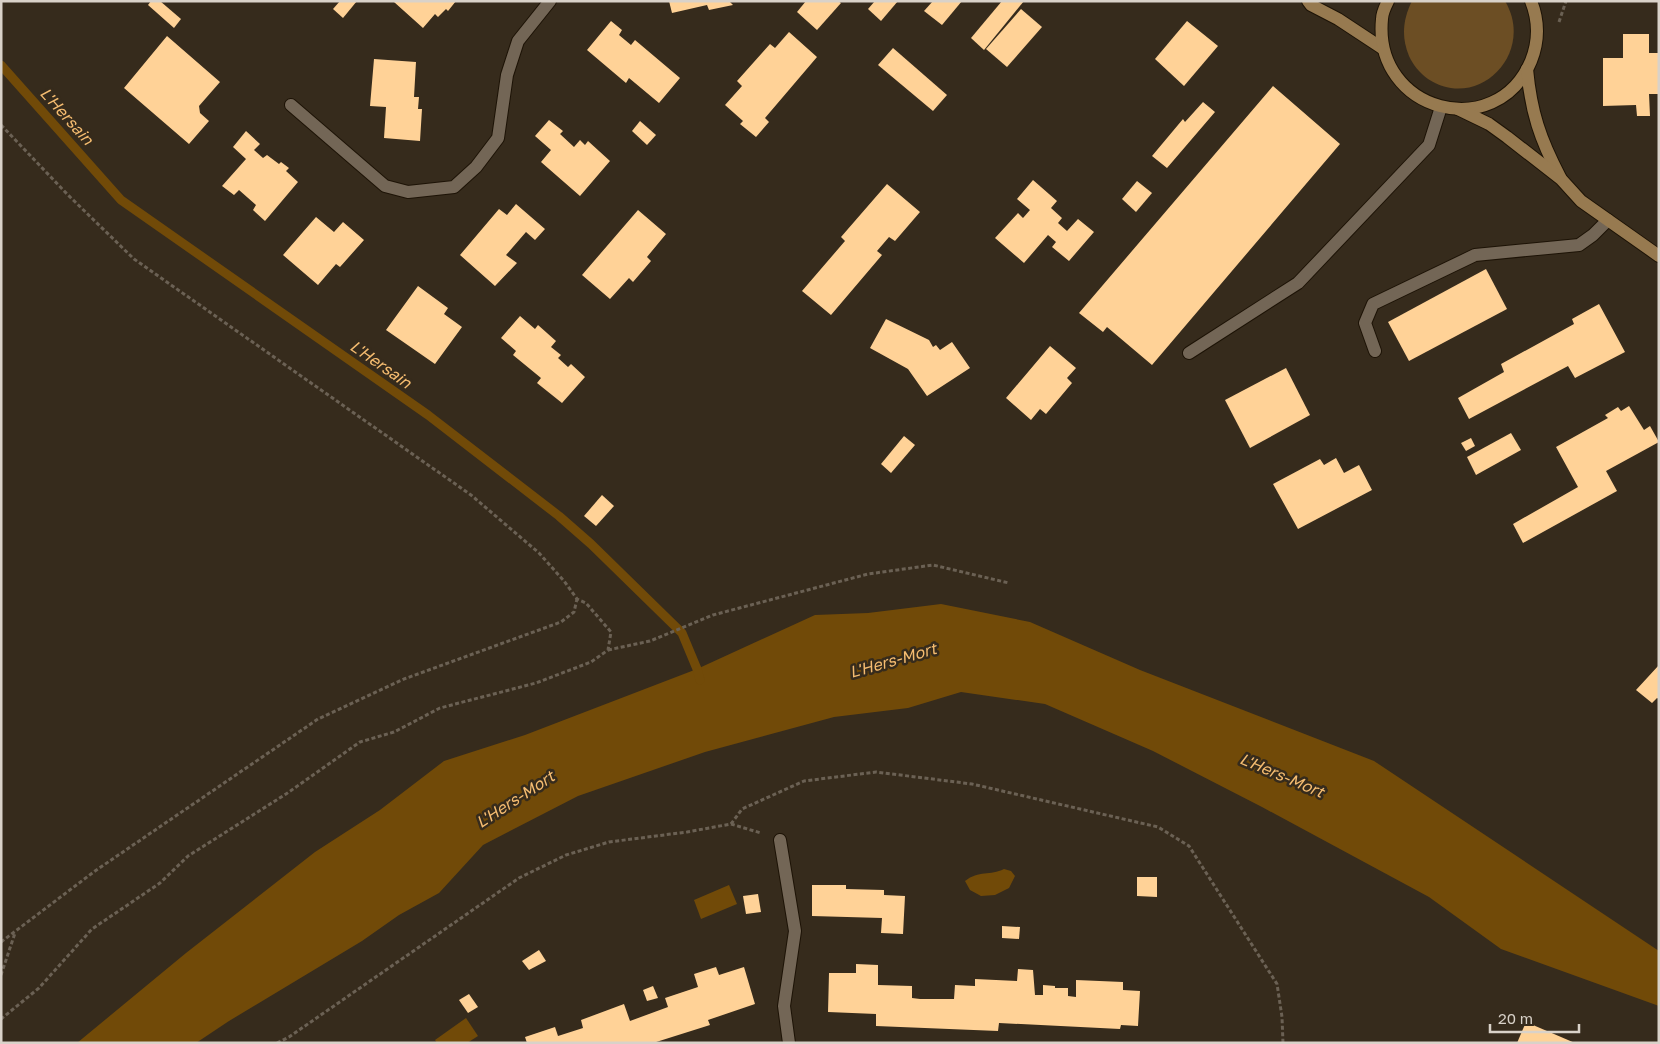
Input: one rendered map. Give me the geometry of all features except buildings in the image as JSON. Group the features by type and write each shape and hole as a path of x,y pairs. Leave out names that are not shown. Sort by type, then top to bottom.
{"main road":[{"path":"1308,1 1311,5 1338,19 1382,48"},
{"path":"1388,1 1382,18 1382,48 1390,68 1403,86 1420,99 1441,107 1458,109 1478,107 1498,99 1514,86 1527,69 1535,51 1537,31 1535,4"},
{"path":"1527,69 1534,115 1545,148 1562,179 1581,201 1659,256"},
{"path":"1458,109 1489,124 1562,179"}],"street":[{"path":"291,105 385,186 408,192 454,187 476,168 498,138 507,75 518,41 550,1"},
{"path":"1189,353 1298,283 1429,145 1441,107"},
{"path":"1375,351 1364,323 1373,304 1475,255 1579,245 1594,236 1608,220"},
{"path":"780,840 795,931 784,1006 789,1043"}],"path":[{"path":"1,126 134,259 471,495 539,554 564,580 577,599 586,603 612,632 608,650"},
{"path":"1,1019 39,988 92,929 160,884 188,856 286,794 360,742 394,732 440,708 546,679 591,662 608,650 650,641 712,615 868,574 933,565 1009,583"},
{"path":"1,942 95,872 318,720 404,679 561,622 574,612 577,599"},
{"path":"731,824 742,809 804,781 876,772 972,784 1158,827 1189,846 1277,984 1282,1017 1283,1043"},
{"path":"277,1043 289,1037 519,878 566,855 609,842 731,824 780,840"},
{"path":"1,975 16,931"}],"shaded area":[{"path":"1412,1 1505,1 1513,21 1513,40 1507,57 1497,72 1483,83 1465,88 1447,87 1428,79 1413,63 1406,49 1404,28"}],"water":[{"name":"L'Hers-Mort","path":"941,604 1030,622 1140,670 1374,761 1659,951 1659,1006 1501,949 1429,897 1153,751 1045,704 961,692 908,708 834,717 705,752 578,796 483,845 439,893 399,915 362,941 196,1043 77,1043 186,953 315,852 380,810 444,761 525,735 697,669 815,615 868,613"},
{"path":"1004,869 1011,871 1015,876 1009,888 995,895 981,896 970,890 965,881 975,875"},
{"path":"729,885 737,904 701,919 694,900"},
{"path":"466,1018 478,1036 467,1043 437,1043 435,1040"}],"waterway":[{"name":"L'Hersain","path":"1,65 121,200 428,415 559,516 591,544 682,633 700,680"}]}
